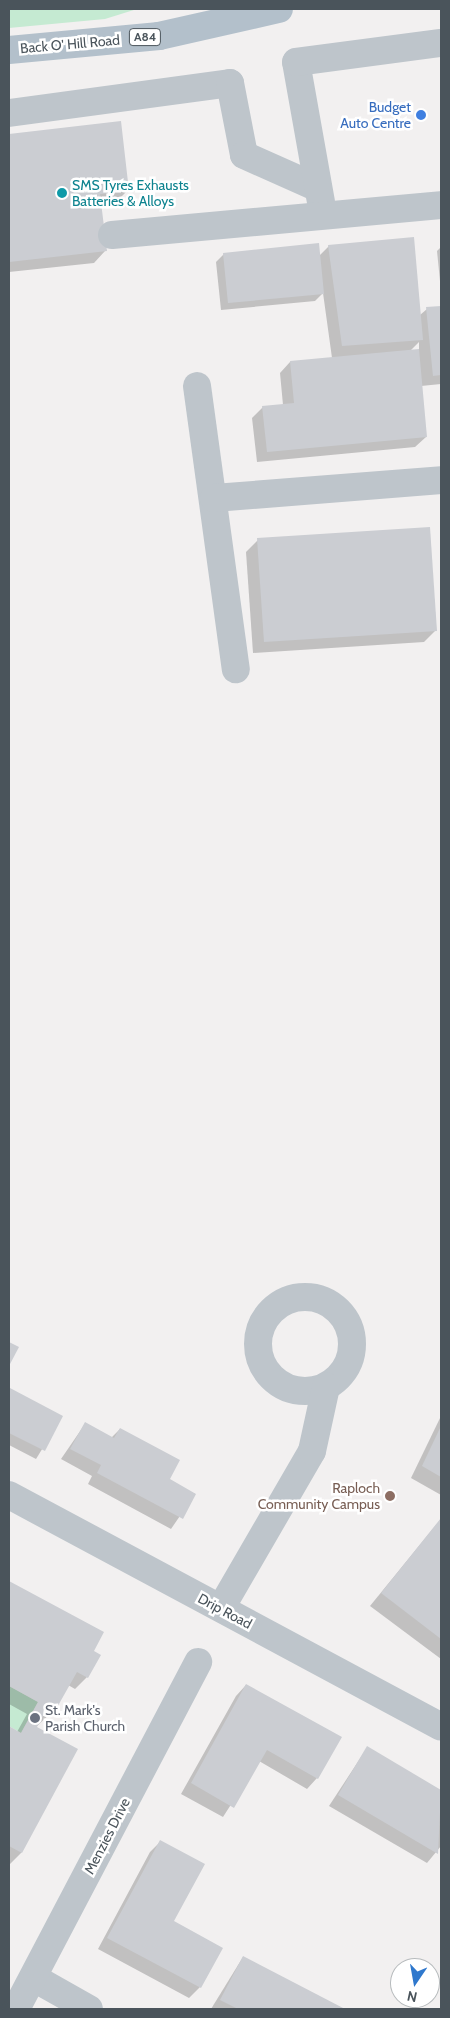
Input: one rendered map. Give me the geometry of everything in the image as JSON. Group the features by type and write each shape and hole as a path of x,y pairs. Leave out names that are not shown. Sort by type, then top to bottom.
{"main road":[{"name":"Back O' Hill Road","path":"9,50 159,36 279,9"}],"street":[{"path":"320,200 296,62 441,43"},
{"path":"9,113 230,83 244,155 320,200"},
{"path":"112,235 320,200 441,205"},
{"path":"197,386 214,498 236,669"},
{"path":"214,498 441,480"},
{"path":"221,1608 312,1451 326,1387"},
{"name":"Drip Road","path":"9,1495 441,1727"},
{"name":"Menzies Drive","path":"16,2009 34,1978 198,1662"},
{"path":"34,1978 88,2009"}],"green space":[{"path":"9,9 137,9 105,19 9,28"},
{"path":"9,1686 38,1702 21,1733 9,1726"}],"building":[{"name":"SMS Tyres Exhausts Batteries & Alloys","path":"121,121 129,191 100,194 107,251 9,262 9,134"},
{"path":"414,237 423,340 342,346 328,245"},
{"path":"319,243 324,294 228,303 223,253"},
{"path":"441,306 441,375 433,376 426,307"},
{"path":"419,349 427,437 267,452 262,406 294,403 290,361"},
{"path":"430,527 437,631 264,642 257,538"},
{"path":"9,1342 19,1347 9,1366"},
{"path":"10,1388 63,1416 45,1451 9,1433"},
{"path":"85,1422 114,1438 120,1428 180,1460 170,1479 196,1494 183,1519 97,1473 101,1465 70,1449"},
{"path":"441,1426 441,1477 422,1466"},
{"path":"441,1518 441,1639 381,1593"},
{"name":"St. Mark's Parish Church","path":"9,1581 104,1632 94,1651 101,1655 88,1678 77,1672 55,1711 48,1707 37,1727 78,1749 22,1853 9,1846 9,1726 21,1733 38,1702 9,1686"},
{"path":"246,1684 342,1737 318,1779 267,1750 234,1808 191,1783"},
{"path":"367,1746 441,1790 438,1854 338,1795"},
{"path":"160,1840 205,1864 174,1921 223,1948 201,1988 107,1938"},
{"path":"243,1956 345,2009 238,2009 220,2000"}],"place":[{"name":"Budget Auto Centre","path":"421,115"},
{"name":"SMS Tyres Exhausts Batteries & Alloys","path":"62,193"},
{"name":"Raploch Community Campus","path":"390,1496"},
{"name":"St. Mark's Parish Church","path":"35,1718"}]}
